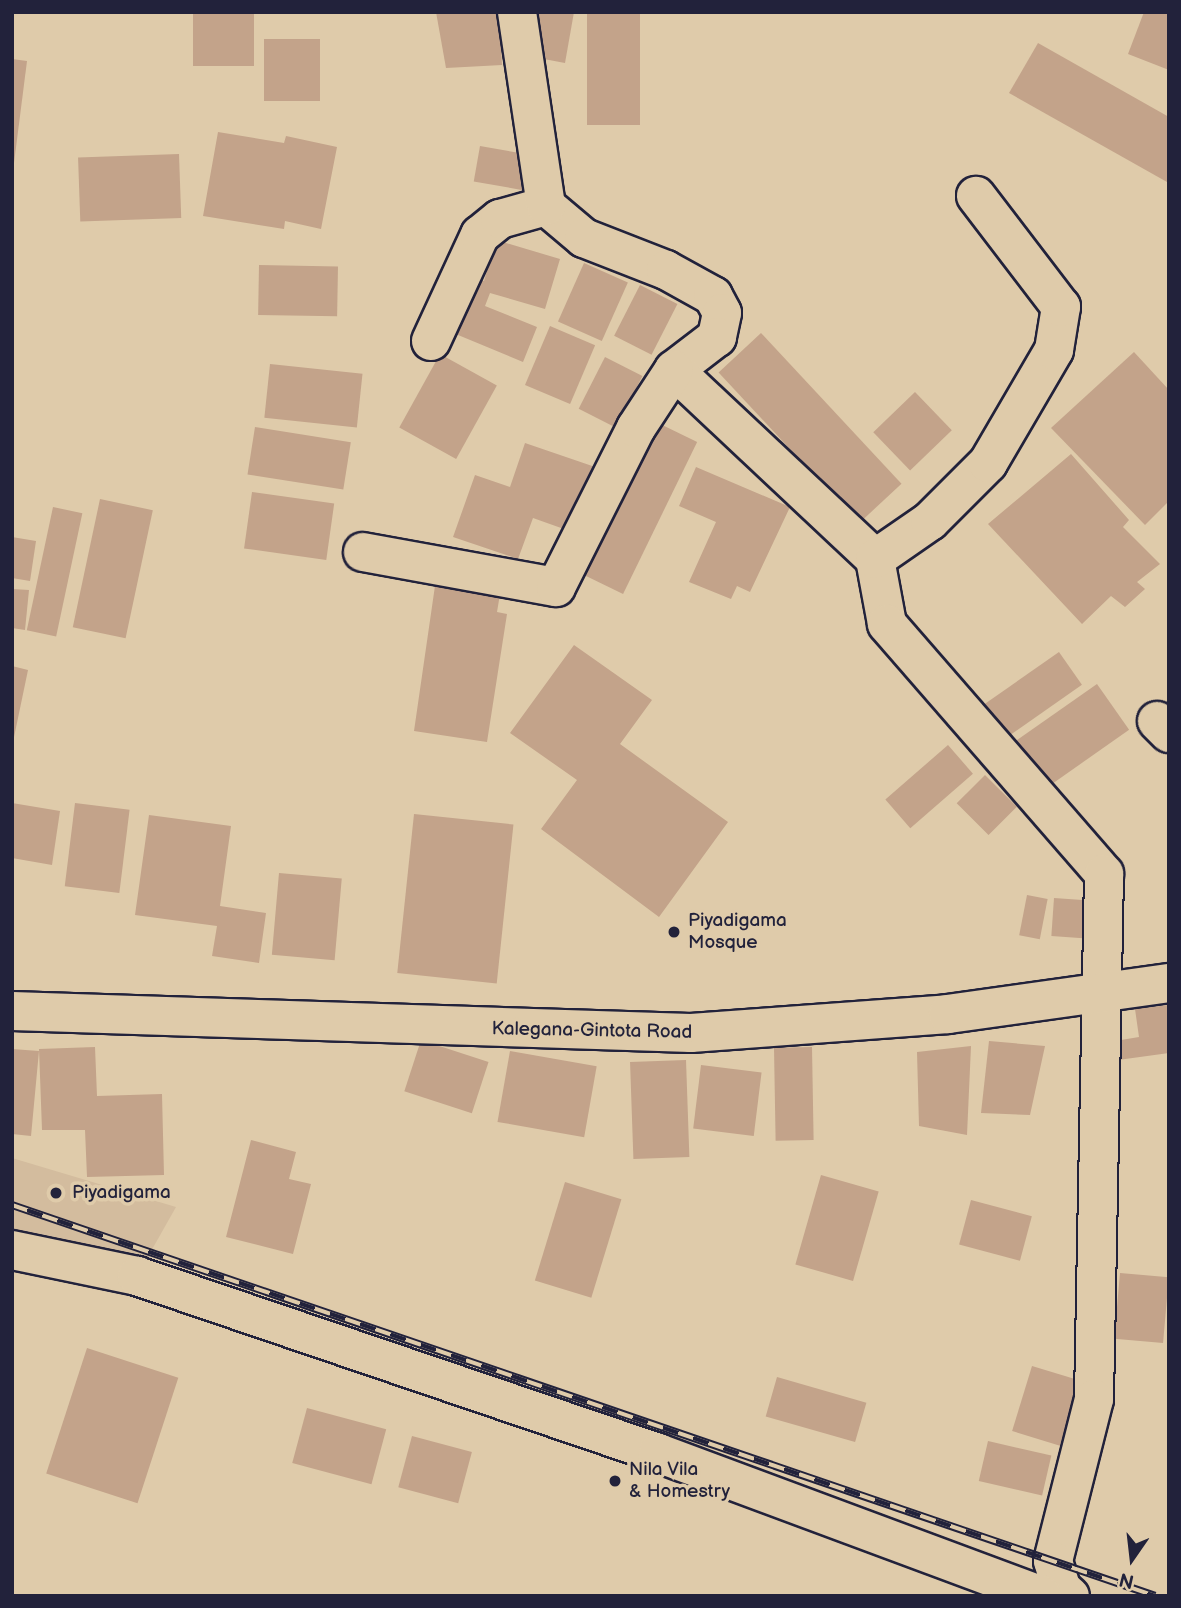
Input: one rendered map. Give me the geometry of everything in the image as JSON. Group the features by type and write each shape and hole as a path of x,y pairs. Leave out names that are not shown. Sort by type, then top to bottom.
{"street":[{"path":"363,552 556,587 636,428 674,370 717,337 722,313 713,296 666,270 584,238 546,206 517,12"},
{"path":"875,559 930,521 988,463 1054,350 1061,307 976,196"},
{"path":"431,341 480,235 500,219 546,206"},
{"path":"674,370 875,559 887,624 1104,874 1094,1399 1053,1561 1061,1588 1070,1596"},
{"name":"Kalegana-Gintota Road","path":"12,1011 691,1033 948,1014 1169,983"},
{"path":"12,1250 137,1276 658,1453 1042,1596"}],"shaded area":[{"path":"12,1158 176,1207 137,1276 12,1250"}],"building":[{"path":"193,12 254,12 254,66 193,66"},
{"path":"436,12 499,12 502,65 446,68"},
{"path":"537,12 574,12 565,63 528,56"},
{"path":"587,12 640,12 640,125 587,125"},
{"path":"1144,12 1169,14 1169,70 1128,54"},
{"path":"264,39 320,39 320,101 264,101"},
{"path":"1038,43 1169,117 1167,182 1009,93"},
{"path":"12,59 27,61 14,163 12,163"},
{"path":"218,132 284,143 286,136 337,147 321,229 285,221 284,229 203,216"},
{"path":"480,146 529,155 523,190 474,181"},
{"path":"179,154 181,218 80,221 78,158"},
{"path":"496,240 560,259 545,309 490,293 485,306 537,327 523,362 446,330 476,278 484,281"},
{"path":"584,263 628,283 602,341 558,321"},
{"path":"259,265 338,266 337,316 258,315"},
{"path":"640,285 677,304 652,355 614,336"},
{"path":"550,326 595,345 570,404 525,385"},
{"path":"761,333 901,484 859,523 719,373"},
{"path":"1134,352 1169,390 1169,501 1145,525 1051,428"},
{"path":"440,354 497,386 456,459 399,427"},
{"path":"605,357 642,376 616,428 579,409"},
{"path":"270,364 362,374 357,427 264,418"},
{"path":"915,392 952,430 910,470 873,432"},
{"path":"654,421 697,442 623,594 580,573"},
{"path":"255,427 351,442 343,490 247,474"},
{"path":"525,443 601,469 578,534 533,518 518,559 453,537 475,475 510,487"},
{"path":"1071,454 1129,520 1123,527 1160,564 1137,582 1145,589 1125,607 1111,596 1082,624 988,524"},
{"path":"696,467 790,507 750,592 737,586 731,599 689,582 716,522 679,506"},
{"path":"252,492 334,504 326,560 244,548"},
{"path":"100,499 153,510 126,638 73,627"},
{"path":"53,507 82,513 56,636 27,630"},
{"path":"12,537 36,541 30,581 12,578"},
{"path":"437,572 502,582 497,612 507,614 487,742 414,731"},
{"path":"12,589 29,590 25,630 12,628"},
{"name":"Piyadigama Mosque","path":"574,645 652,700 620,744 728,822 659,917 541,829 577,780 510,733"},
{"path":"1059,652 1082,685 1003,740 980,707"},
{"path":"12,666 28,670 13,742 12,742"},
{"path":"1097,684 1129,730 1046,788 1013,743"},
{"path":"948,745 973,774 910,828 885,799"},
{"path":"985,775 1017,807 989,835 957,803"},
{"path":"12,803 60,811 52,865 12,858"},
{"path":"75,803 130,810 119,893 65,886"},
{"path":"414,814 513,824 497,984 397,973"},
{"path":"149,815 231,826 220,906 266,913 259,963 212,956 217,926 135,915"},
{"path":"279,873 342,878 335,960 272,955"},
{"path":"1027,895 1048,899 1040,939 1019,935"},
{"path":"1054,898 1093,901 1090,939 1051,936"},
{"path":"1169,1005 1169,1053 1118,1060 1115,1041 1139,1037 1135,1009"},
{"path":"421,1040 489,1062 472,1113 404,1091"},
{"path":"989,1041 1045,1046 1030,1115 981,1113"},
{"path":"971,1046 967,1135 919,1126 917,1052"},
{"path":"95,1047 97,1096 162,1094 164,1175 87,1177 85,1130 42,1130 39,1049"},
{"path":"812,1047 814,1140 776,1141 774,1048"},
{"path":"12,1049 39,1051 31,1136 12,1134"},
{"path":"510,1051 597,1066 584,1137 497,1122"},
{"path":"686,1060 689,1157 633,1159 630,1062"},
{"path":"701,1065 762,1072 754,1136 693,1129"},
{"path":"251,1140 296,1152 289,1179 311,1184 293,1254 226,1237"},
{"path":"821,1175 879,1192 853,1281 795,1264"},
{"path":"565,1182 621,1199 591,1298 535,1280"},
{"path":"971,1200 1032,1216 1020,1261 959,1244"},
{"path":"1120,1273 1169,1277 1163,1343 1114,1339"},
{"path":"87,1348 178,1378 138,1503 46,1474"},
{"path":"1032,1366 1080,1381 1060,1446 1012,1431"},
{"path":"777,1377 866,1403 855,1442 766,1416"},
{"path":"307,1408 386,1429 371,1484 292,1463"},
{"path":"412,1436 472,1452 458,1503 398,1487"},
{"path":"988,1441 1051,1456 1042,1496 979,1481"}],"railway":[{"path":"12,1205 1155,1596"}],"place":[{"name":"Piyadigama Mosque","path":"674,932"},
{"name":"Piyadigama","path":"56,1193"},
{"name":"Nila Vila & Homestry","path":"615,1481"}]}
